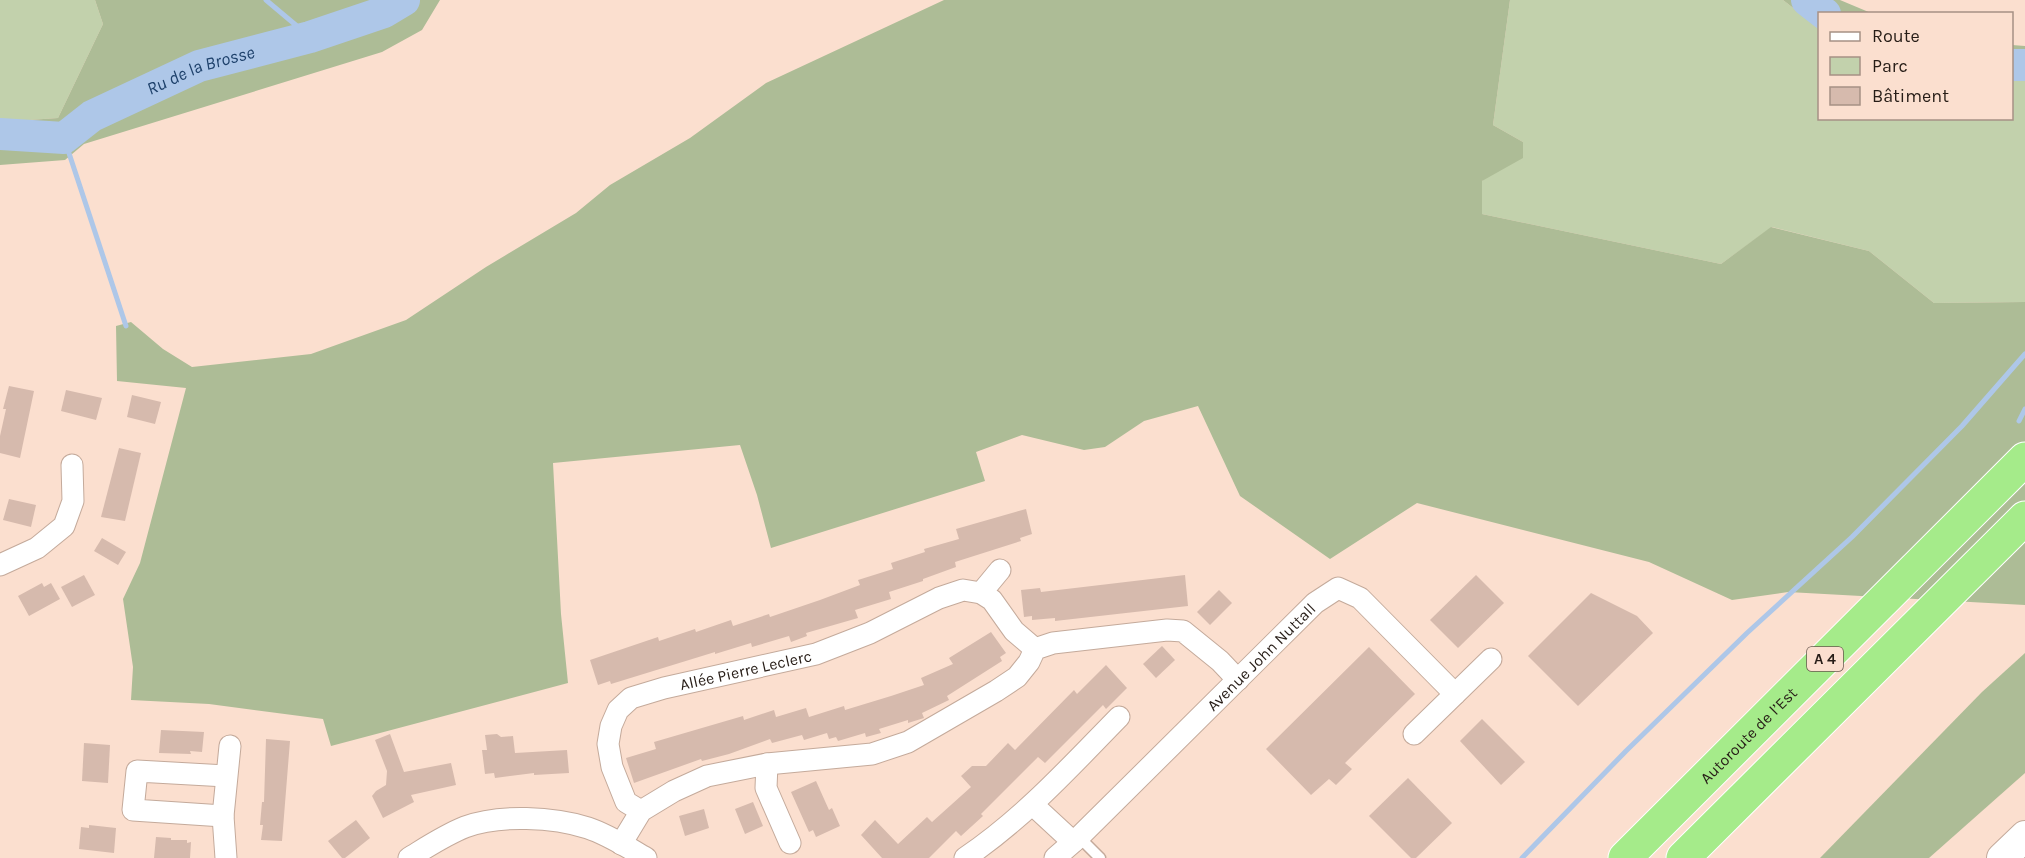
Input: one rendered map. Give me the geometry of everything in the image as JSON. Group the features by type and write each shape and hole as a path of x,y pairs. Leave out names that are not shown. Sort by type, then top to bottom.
{"highway":[{"name":"Autoroute de l’Est","path":"1625,858 2025,459"},
{"name":"A 4","path":"1683,858 2025,518"}],"main road":[{"path":"2002,858 2025,836"}],"street":[{"path":"0,565 37,548 64,526 73,501 72,465"},
{"path":"1000,570 981,593 997,606 1014,631 1035,649"},
{"name":"Avenue John Nuttall","path":"1055,858 1076,840 1315,603 1338,588 1360,598 1455,694"},
{"name":"Allée Pierre Leclerc","path":"641,811 626,802 612,767 608,744 611,726 618,710 631,698 816,654 870,633 939,598 963,590 981,593"},
{"path":"621,844 641,811 674,791 707,776 767,764 872,754 908,742 1017,677 1029,662 1035,649 1053,643 1167,630 1183,631 1238,680"},
{"path":"1414,734 1491,659"},
{"path":"965,858 999,835 1033,805 1119,717"},
{"path":"226,858 223,816 230,746"},
{"path":"767,764 766,788 790,843"},
{"path":"223,816 133,810 137,771 226,776"},
{"path":"1033,805 1076,840"},
{"path":"408,858 437,840 467,826 504,818 552,821 587,828 646,858"}],"lane":[{"path":"1076,840 1100,858"}],"green space":[{"path":"0,0 95,0 103,24 58,118 0,122"},
{"path":"95,0 440,0 422,30 382,52 84,144 65,160 0,165 0,122 58,118 103,24"},
{"path":"944,0 1510,0 1493,125 1523,142 1523,158 1482,181 1482,214 1721,264 1771,227 1869,251 1934,303 2025,302 2025,605 1788,592 1732,600 1649,562 1417,503 1330,559 1240,496 1198,406 1144,421 1105,447 1084,450 1022,435 976,452 985,481 771,548 757,495 740,445 553,463 561,614 568,683 331,746 323,719 209,704 131,700 133,667 123,599 140,563 186,388 117,381 116,326 131,322 163,349 192,367 311,354 406,320 486,267 576,213 610,185 690,138 766,83"},
{"path":"1510,0 1783,0 1818,27 1818,120 2013,120 2013,79 2025,79 2025,302 1934,303 1869,251 1772,227 1721,264 1482,214 1482,181 1523,142 1493,125"},
{"path":"1783,0 1840,0 1869,12 1818,12 1818,27"},
{"path":"2013,45 2025,46 2025,79 2013,79"},
{"path":"2025,653 2025,773 1929,858 1820,858 1982,692"}],"building":[{"path":"9,386 34,391 20,458 0,453 0,436 6,409 3,409"},
{"path":"66,390 102,398 96,420 61,411"},
{"path":"132,395 161,402 155,424 127,417"},
{"path":"119,448 141,453 125,521 101,517"},
{"path":"9,499 36,505 31,527 3,520"},
{"path":"1026,509 1032,534 1020,538 1021,541 955,562 956,567 889,592 891,599 855,610 858,618 806,633 807,636 791,642 789,636 752,647 751,643 611,684 610,681 598,685 590,660 658,637 659,641 731,620 733,626 769,614 770,617 820,600 860,585 858,580 893,569 891,563 925,552 924,549 959,539 956,529"},
{"path":"102,538 126,552 118,565 94,551"},
{"path":"84,575 95,595 72,607 61,587"},
{"path":"1185,575 1188,606 1055,621 1055,618 1032,620 1032,616 1024,617 1021,590 1040,588 1041,592"},
{"path":"1476,575 1504,603 1458,648 1430,620"},
{"path":"42,583 44,587 51,583 60,599 29,616 18,596"},
{"path":"1219,590 1232,603 1210,625 1197,612"},
{"path":"1591,593 1637,616 1653,633 1578,706 1528,656"},
{"path":"991,632 1006,653 1000,657 1002,661 947,696 949,700 922,713 924,718 908,723 908,720 879,729 881,733 866,737 865,733 838,741 836,737 829,739 827,733 804,740 802,735 772,743 770,739 729,754 702,761 701,759 634,783 626,758 656,749 654,742 743,716 744,720 774,710 776,717 806,708 809,717 844,706 845,710 891,696 924,685 921,678 953,664 949,658"},
{"path":"1162,646 1175,660 1156,678 1143,664"},
{"path":"1369,647 1415,694 1345,763 1352,769 1336,785 1329,779 1311,795 1266,749"},
{"path":"1106,665 1127,688 1106,709 1103,705 1045,763 1038,757 961,836 956,831 929,858 882,858 861,835 875,820 898,844 927,817 932,822 971,787 961,776 972,766 986,766 1008,743 1015,750 1074,690 1077,694"},
{"path":"1482,719 1525,762 1501,785 1460,741"},
{"path":"161,730 204,732 202,752 159,753"},
{"path":"390,734 404,772 451,763 456,785 411,795 414,802 383,818 372,796 386,785 387,771 375,740"},
{"path":"497,734 501,737 513,736 515,753 567,750 569,773 534,775 534,773 495,778 494,773 485,774 482,750 487,750 485,735"},
{"path":"266,739 290,741 282,841 261,840"},
{"path":"84,743 110,745 108,783 82,781"},
{"path":"1408,778 1452,823 1416,858 1411,858 1369,816"},
{"path":"816,781 829,810 832,808 840,826 816,837 813,830 809,832 791,792"},
{"path":"753,802 763,826 745,834 735,809"},
{"path":"704,809 709,828 685,836 679,816"},
{"path":"356,820 370,838 342,858 328,841"},
{"path":"89,825 116,828 114,853 79,849 81,827 89,828"},
{"path":"156,837 191,842 190,858 154,858"}],"waterway":[{"path":"266,0 310,37"},
{"name":"Ru de la Brosse","path":"0,134 64,138 92,116 199,66 310,37 384,12 404,0"},
{"name":"Ru de la Brosse","path":"1807,0 1822,12"},
{"name":"Ru de la Brosse","path":"2013,65 2025,65"},
{"path":"64,138 126,326"},
{"path":"1522,858 1626,751 1747,633 1852,537 1962,426 2025,354"},
{"path":"2019,421 2025,409"}]}
